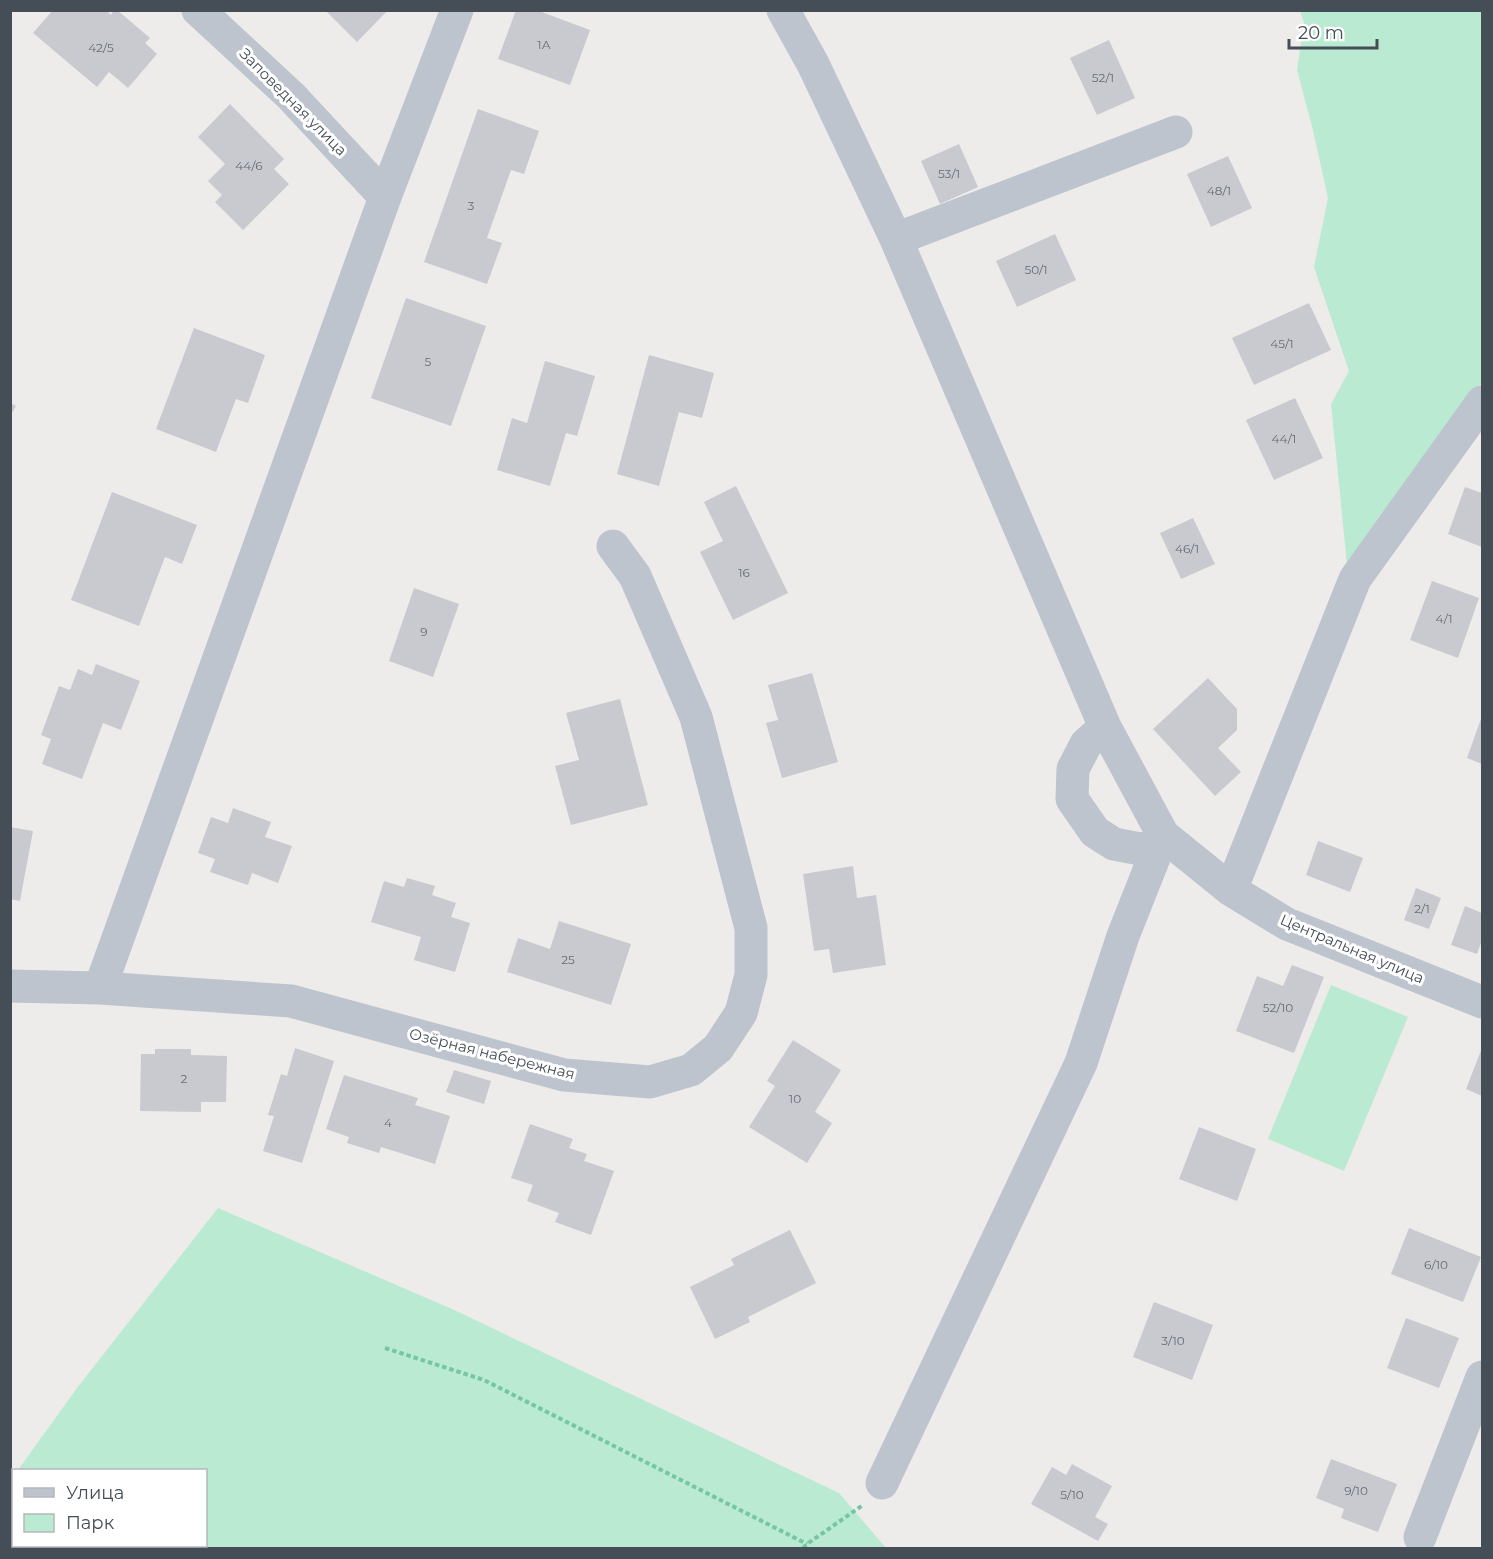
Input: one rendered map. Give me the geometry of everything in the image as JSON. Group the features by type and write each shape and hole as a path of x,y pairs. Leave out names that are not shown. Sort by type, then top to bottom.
{"street":[{"name":"Заповедная улица","path":"198,10 291,96 386,197"},
{"path":"100,988 386,197 457,10"},
{"path":"783,10 813,64 896,239 1105,727 1164,841"},
{"path":"896,239 1176,132"},
{"path":"1231,890 1355,579 1482,402"},
{"name":"Озёрная набережная","path":"10,986 100,988 291,1001 564,1075 650,1082 691,1070 718,1048 741,1013 751,975 751,928 696,717 635,576 613,546"},
{"path":"1105,727 1086,744 1073,769 1072,799 1095,832 1114,844 1140,849 1164,841"},
{"path":"882,1483 1081,1063 1123,936 1164,841"},
{"name":"Центральная улица","path":"1164,841 1231,890 1287,924 1482,1002"},
{"path":"1420,1537 1482,1377"}],"path":[{"path":"385,1348 484,1380 807,1544"},
{"path":"803,1548 873,1499 882,1483"}],"green space":[{"path":"1300,11 1482,11 1482,382 1348,575 1331,404 1349,371 1314,267 1328,198 1297,70 1304,23"},
{"path":"1331,985 1408,1017 1344,1171 1268,1139"},
{"path":"218,1208 452,1309 839,1493 886,1548 11,1548 10,1481 12,1478 12,1547 207,1547 207,1469 19,1469 77,1388"}],"building":[{"path":"53,10 106,10 111,15 114,10 117,10 150,38 145,43 157,54 128,88 109,72 97,87 33,33"},
{"path":"325,10 388,10 357,42"},
{"path":"516,10 536,10 590,30 570,85 498,59"},
{"path":"1109,40 1135,98 1097,115 1070,58"},
{"path":"230,104 284,159 274,169 289,184 243,230 215,202 222,195 208,181 225,164 198,137"},
{"path":"478,109 539,131 524,174 511,170 487,238 502,243 487,284 424,262"},
{"path":"959,144 978,187 940,204 921,161"},
{"path":"1228,156 1252,208 1211,227 1187,174"},
{"path":"1055,234 1076,280 1017,307 996,261"},
{"path":"406,298 486,326 451,426 371,398"},
{"path":"1309,303 1331,350 1254,385 1232,338"},
{"path":"194,328 265,355 248,403 236,399 216,452 156,429"},
{"path":"649,355 714,373 702,418 679,412 659,486 617,474"},
{"path":"545,361 595,376 577,436 566,433 550,486 497,470 512,418 527,423"},
{"path":"1295,398 1323,458 1274,480 1246,420"},
{"path":"10,403 16,406 10,416"},
{"path":"736,486 788,593 733,620 700,552 723,541 704,502"},
{"path":"1465,487 1482,493 1482,547 1448,534"},
{"path":"112,492 197,525 182,564 165,557 139,626 71,600"},
{"path":"1193,518 1215,564 1181,579 1160,533"},
{"path":"1432,581 1479,598 1458,658 1410,640"},
{"path":"414,588 459,604 433,677 389,661"},
{"path":"96,664 140,681 121,730 103,723 82,779 42,764 51,739 41,735 59,686 70,690 78,669 92,675"},
{"path":"812,673 838,762 782,778 766,723 778,720 768,685"},
{"path":"1208,678 1237,709 1237,730 1218,748 1241,772 1215,796 1153,729"},
{"path":"620,699 648,805 571,825 555,766 579,760 566,713"},
{"path":"1482,716 1482,764 1467,758"},
{"path":"233,808 271,822 265,837 292,846 278,883 252,873 248,885 210,872 215,859 198,853 211,817 228,823"},
{"path":"10,827 33,831 20,901 10,899"},
{"path":"1318,841 1363,858 1350,892 1306,875"},
{"path":"853,866 857,898 876,895 886,965 833,973 829,949 814,951 803,874"},
{"path":"407,878 435,886 432,895 456,903 451,917 470,923 455,972 414,960 421,937 371,922 384,881 404,887"},
{"path":"1416,888 1441,898 1429,929 1404,920"},
{"path":"1465,906 1482,913 1482,940 1477,954 1451,945"},
{"path":"559,921 631,944 611,1005 507,972 518,938 550,949"},
{"path":"1292,965 1324,977 1294,1053 1236,1031 1257,976 1283,986"},
{"path":"793,1040 841,1070 815,1112 832,1123 807,1163 749,1127 775,1086 767,1081"},
{"path":"295,1048 334,1061 302,1163 263,1151 274,1116 268,1115 281,1074 287,1076"},
{"path":"1482,1048 1482,1096 1466,1089"},
{"path":"155,1049 191,1049 191,1055 227,1056 226,1102 201,1102 201,1112 140,1111 141,1054 155,1054"},
{"path":"454,1070 491,1081 484,1104 446,1092"},
{"path":"344,1075 418,1098 415,1105 450,1116 435,1164 381,1147 379,1153 347,1143 349,1137 326,1129"},
{"path":"530,1124 573,1139 569,1148 587,1154 584,1161 614,1171 591,1235 555,1222 559,1213 527,1201 533,1185 511,1178"},
{"path":"1199,1127 1256,1149 1237,1201 1179,1179"},
{"path":"1409,1228 1481,1257 1463,1302 1391,1274"},
{"path":"790,1230 816,1283 748,1317 750,1322 715,1339 690,1287 734,1265 731,1259"},
{"path":"1154,1302 1213,1325 1192,1380 1133,1357"},
{"path":"1406,1318 1459,1338 1439,1388 1387,1368"},
{"path":"1331,1459 1397,1484 1378,1532 1341,1518 1344,1509 1316,1498"},
{"path":"1072,1464 1112,1486 1095,1517 1108,1524 1098,1541 1031,1504 1052,1467 1066,1475"}]}
